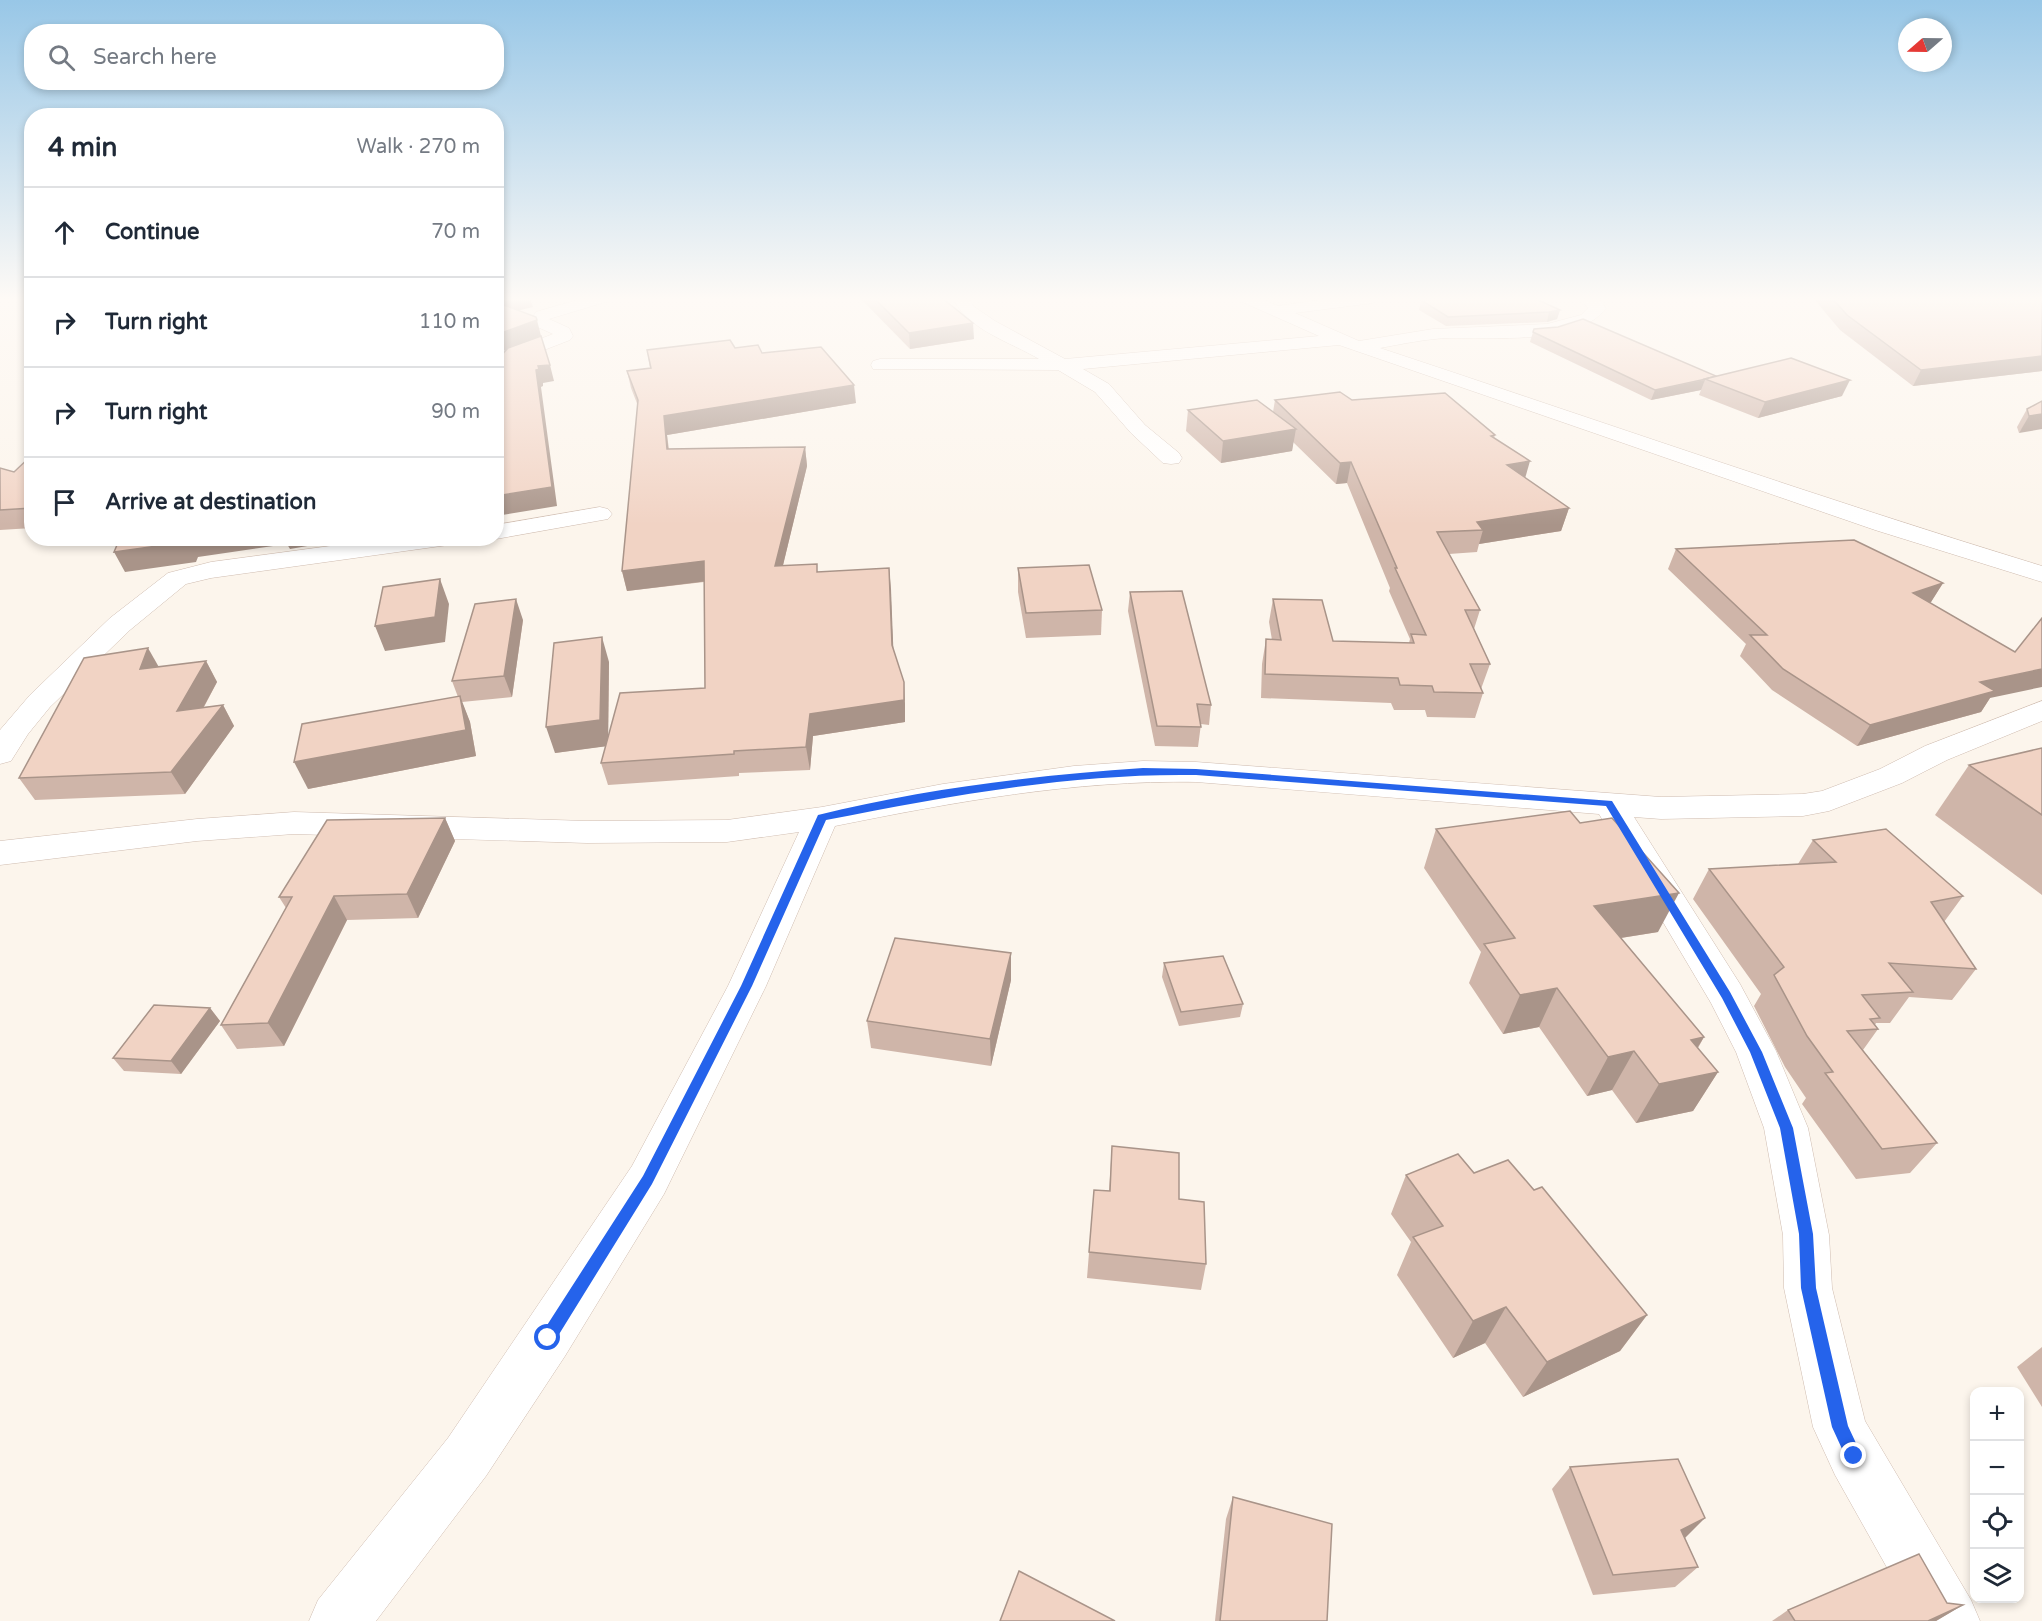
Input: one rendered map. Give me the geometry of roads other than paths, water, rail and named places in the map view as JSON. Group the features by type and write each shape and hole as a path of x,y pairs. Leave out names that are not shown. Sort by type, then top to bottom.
{"street":[{"path":"1076,374 1102,388 1138,429 1171,458"},
{"path":"1439,374 1674,452 1882,525 2042,574"},
{"path":"504,531 600,514"},
{"path":"0,754 16,729 40,701 120,624 177,578 211,570 389,546"},
{"path":"0,853 197,830 294,823 587,832 727,831 822,818 943,794 1074,776 1143,771 1196,772 1661,808 1803,805 1829,800 1891,776 1936,753 2042,710"},
{"path":"1609,803 1726,995 1756,1052 1786,1128 1806,1234 1808,1288 1840,1427 1854,1456 1950,1621"},
{"path":"339,1621 467,1457 548,1338 648,1180 747,986 822,818"}]}
